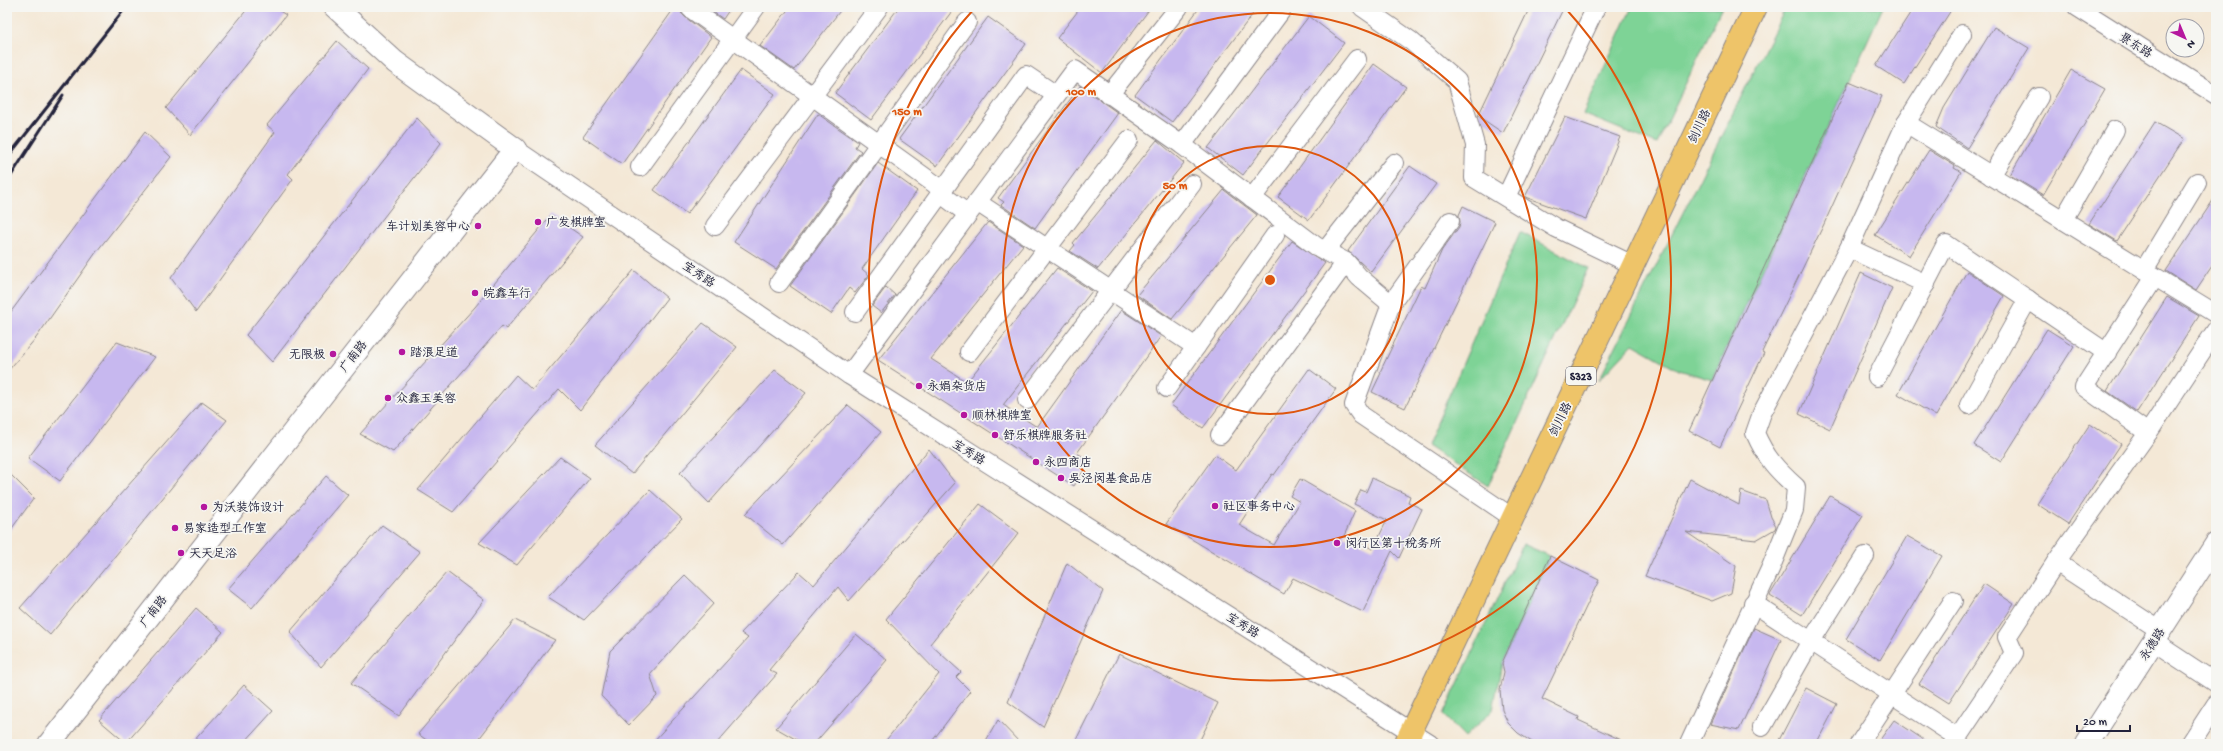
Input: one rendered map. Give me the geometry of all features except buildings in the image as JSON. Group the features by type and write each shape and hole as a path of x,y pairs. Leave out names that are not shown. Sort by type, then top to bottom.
{"main road":[{"name":"剑川路","path":"1408,738 1756,7"}],"street":[{"path":"335,7 395,62 515,149"},
{"path":"640,167 756,7"},
{"path":"715,226 879,7"},
{"path":"1110,95 1179,7"},
{"path":"1362,7 1411,41 1457,81 1475,145 1474,178 1556,228 1633,265"},
{"path":"1506,198 1596,7"},
{"name":"景东路","path":"2076,7 2216,95"},
{"path":"691,9 936,185 945,197 972,208 1046,249 1196,347"},
{"path":"1182,145 1281,11"},
{"path":"779,282 967,22"},
{"path":"1689,744 1771,567 1794,510 1796,487 1777,471 1764,454 1755,433 1762,413 1849,248 1906,123 1962,34"},
{"path":"1252,198 1357,59"},
{"path":"848,375 1075,70 1182,145 1325,251 1346,262 1359,277 1391,304"},
{"path":"855,312 1026,75 1056,95"},
{"path":"1991,176 2039,97"},
{"path":"1906,123 2216,314"},
{"path":"2063,220 2115,130"},
{"path":"969,352 1129,140"},
{"name":"宝秀路","path":"515,149 848,375 1408,738 1430,744"},
{"name":"广南路","path":"49,744 515,149"},
{"path":"1325,251 1394,163"},
{"path":"2148,432 2084,387 2107,352 2150,274 2197,182"},
{"path":"1028,400 1192,184"},
{"path":"1450,221 1391,304 1354,405 1361,415 1513,518"},
{"path":"1167,388 1275,235"},
{"path":"1877,377 1946,244 2107,352"},
{"path":"1849,248 1926,284"},
{"path":"1220,435 1346,262"},
{"path":"1969,405 2028,299"},
{"path":"1753,603 1892,695 1955,741 2014,653 2007,636 2056,562 2148,432 2216,330"},
{"name":"永德路","path":"2087,744 2216,544"},
{"path":"1762,727 1810,641 1865,556"},
{"path":"2056,562 2216,683"},
{"path":"1859,744 1953,601"},
{"path":"2190,744 2216,704"}],"green space":[{"path":"1632,7 1722,7 1657,144 1583,114"},
{"path":"1786,7 1883,7 1712,380 1679,370 1633,344 1599,380"},
{"path":"1520,232 1588,268 1488,486 1427,446"},
{"path":"1523,544 1550,556 1502,663 1493,710 1465,737 1443,715"}],"railway":[{"path":"7,158 126,7"},
{"path":"7,182 63,95"}],"place":[{"name":"广发棋牌室","path":"538,222"},
{"name":"车计划美容中心","path":"478,226"},
{"name":"皖鑫车行","path":"475,293"},
{"name":"踏浪足道","path":"402,352"},
{"name":"无限极","path":"333,354"},
{"name":"永娟杂货店","path":"919,386"},
{"name":"众鑫玉美容","path":"388,398"},
{"name":"顺林棋牌室","path":"964,415"},
{"name":"舒乐棋牌服务社","path":"995,435"},
{"name":"永四商店","path":"1036,462"},
{"name":"吴泾闵基食品店","path":"1061,478"},
{"name":"社区事务中心","path":"1215,506"},
{"name":"为沃装饰设计","path":"204,507"},
{"name":"易家造型工作室","path":"175,528"},
{"name":"闵行区第十税务所","path":"1337,543"},
{"name":"天天足浴","path":"181,553"}]}
